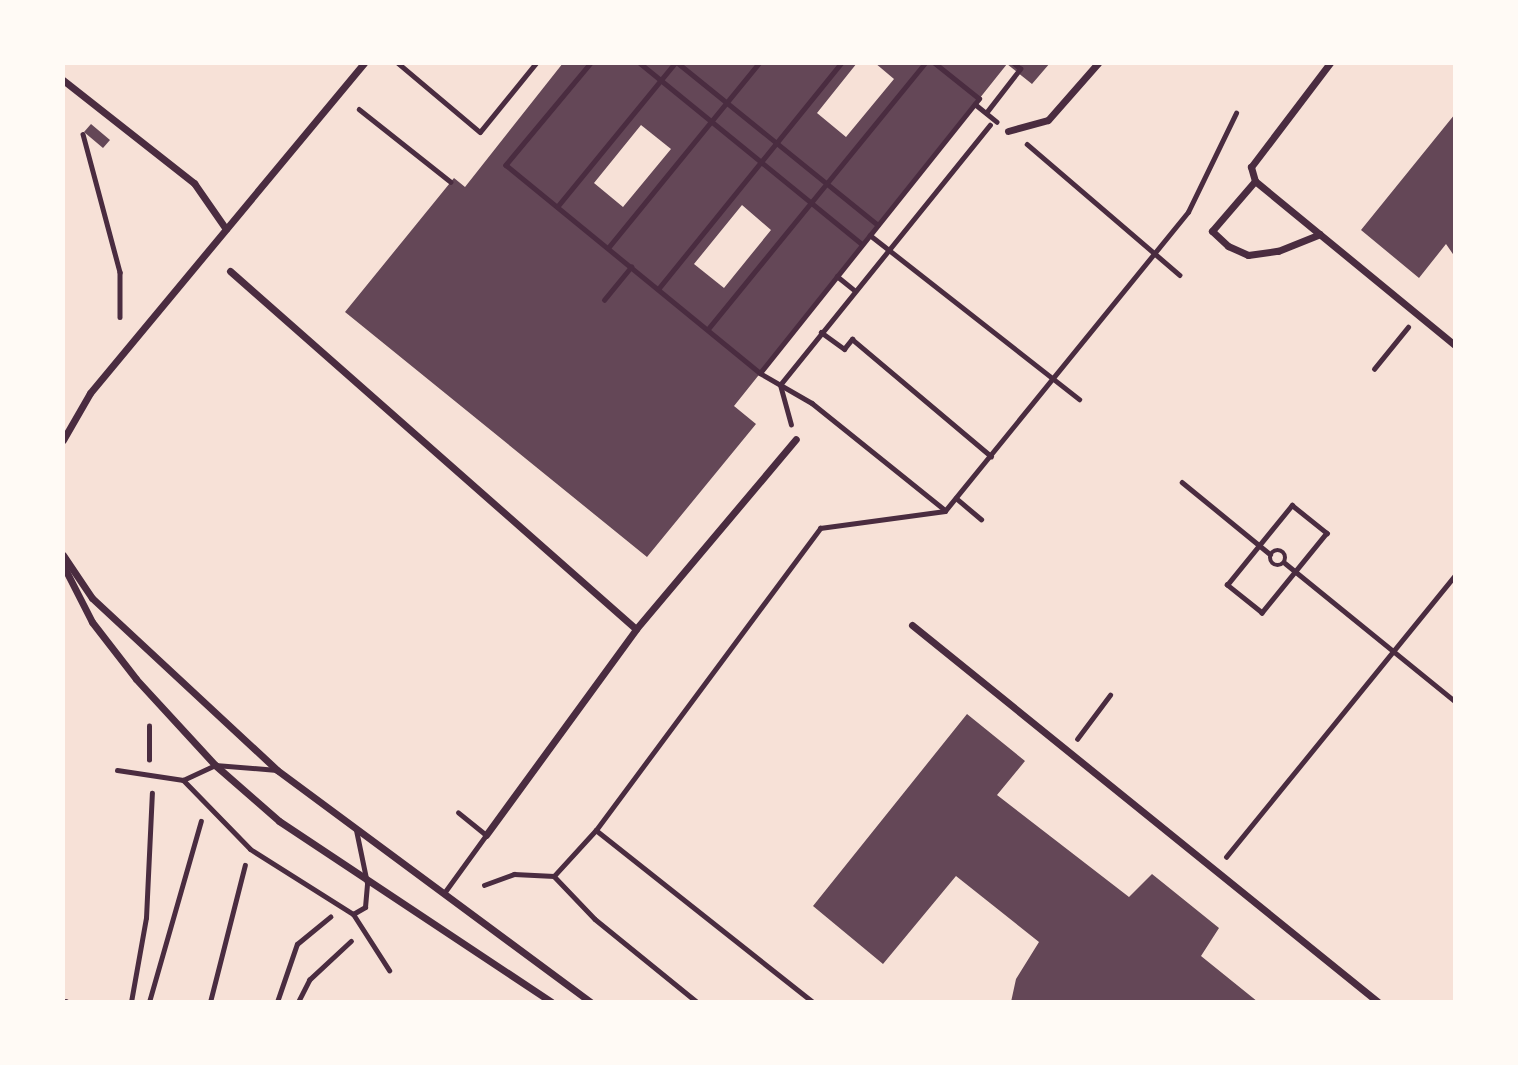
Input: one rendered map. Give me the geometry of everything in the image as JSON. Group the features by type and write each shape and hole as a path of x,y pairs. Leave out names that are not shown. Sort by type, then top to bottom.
{"street":[{"path":"63,440 90,393 364,63"},
{"path":"1008,131 1048,120 1098,63"},
{"path":"1330,63 1251,167 1255,181 1455,345"},
{"path":"63,80 194,183 226,229"},
{"path":"1255,181 1212,231 1228,246 1248,255 1268,252 1320,234"},
{"path":"230,271 636,629"},
{"path":"486,835 636,629 796,439"},
{"path":"63,555 92,598 277,771 590,1002"},
{"path":"63,565 92,622 128,670 215,765 368,883 551,1002"},
{"path":"912,625 1378,1002"}],"lane":[{"path":"117,770 183,780 215,765 277,771"},
{"path":"183,780 250,849 353,914 389,971"},
{"path":"444,893 486,835 458,812"},
{"path":"353,914 365,907 368,883 356,830"}],"path":[{"path":"398,63 480,132 536,63"},
{"path":"591,63 506,165 760,373 812,403 945,511"},
{"path":"640,63 862,244"},
{"path":"557,207 677,63 878,225"},
{"path":"608,248 759,63"},
{"path":"659,288 841,63"},
{"path":"708,329 925,63"},
{"path":"760,373 979,99 934,63"},
{"path":"986,113 1020,69 1013,63"},
{"path":"359,109 451,182"},
{"path":"555,876 596,830 820,528 945,511 1188,212 1236,113"},
{"path":"780,385 888,247 994,120"},
{"path":"83,134 120,272 120,317"},
{"path":"1026,143 1180,275"},
{"path":"870,234 1079,399"},
{"path":"604,300 631,267"},
{"path":"837,276 854,290"},
{"path":"1374,369 1418,315"},
{"path":"821,332 844,349 852,339 991,456"},
{"path":"780,385 796,439"},
{"path":"1182,482 1270,554 1272,565 1285,563"},
{"path":"956,498 981,519"},
{"path":"1292,505 1327,533 1262,613 1227,585 1259,545 1292,505"},
{"path":"1270,554 1283,551 1285,563 1455,701"},
{"path":"1215,870 1455,575"},
{"path":"1068,750 1110,695"},
{"path":"149,726 149,762"},
{"path":"131,1002 146,918 152,788"},
{"path":"149,1002 201,817"},
{"path":"596,830 813,1002"},
{"path":"211,1002 247,854"},
{"path":"484,886 514,874 555,876 595,919 697,1002"},
{"path":"277,1002 298,944 334,915"},
{"path":"298,1002 309,980 357,936"}],"building":[{"path":"563,63 857,63 817,113 846,137 894,79 875,63 1050,63 1032,84 1007,64 734,406 756,424 647,557 345,312 454,178 465,187","holes":["641,125 671,149 623,207 594,183","742,205 771,230 724,288 694,264"]},
{"path":"1455,114 1455,257 1446,244 1419,278 1361,230"},
{"path":"91,124 110,140 103,148 84,132"},
{"path":"967,714 1025,761 997,795 1129,897 1152,874 1219,928 1201,956 1258,1002 1011,1002 1016,979 1039,942 956,876 883,964 813,906"}]}
